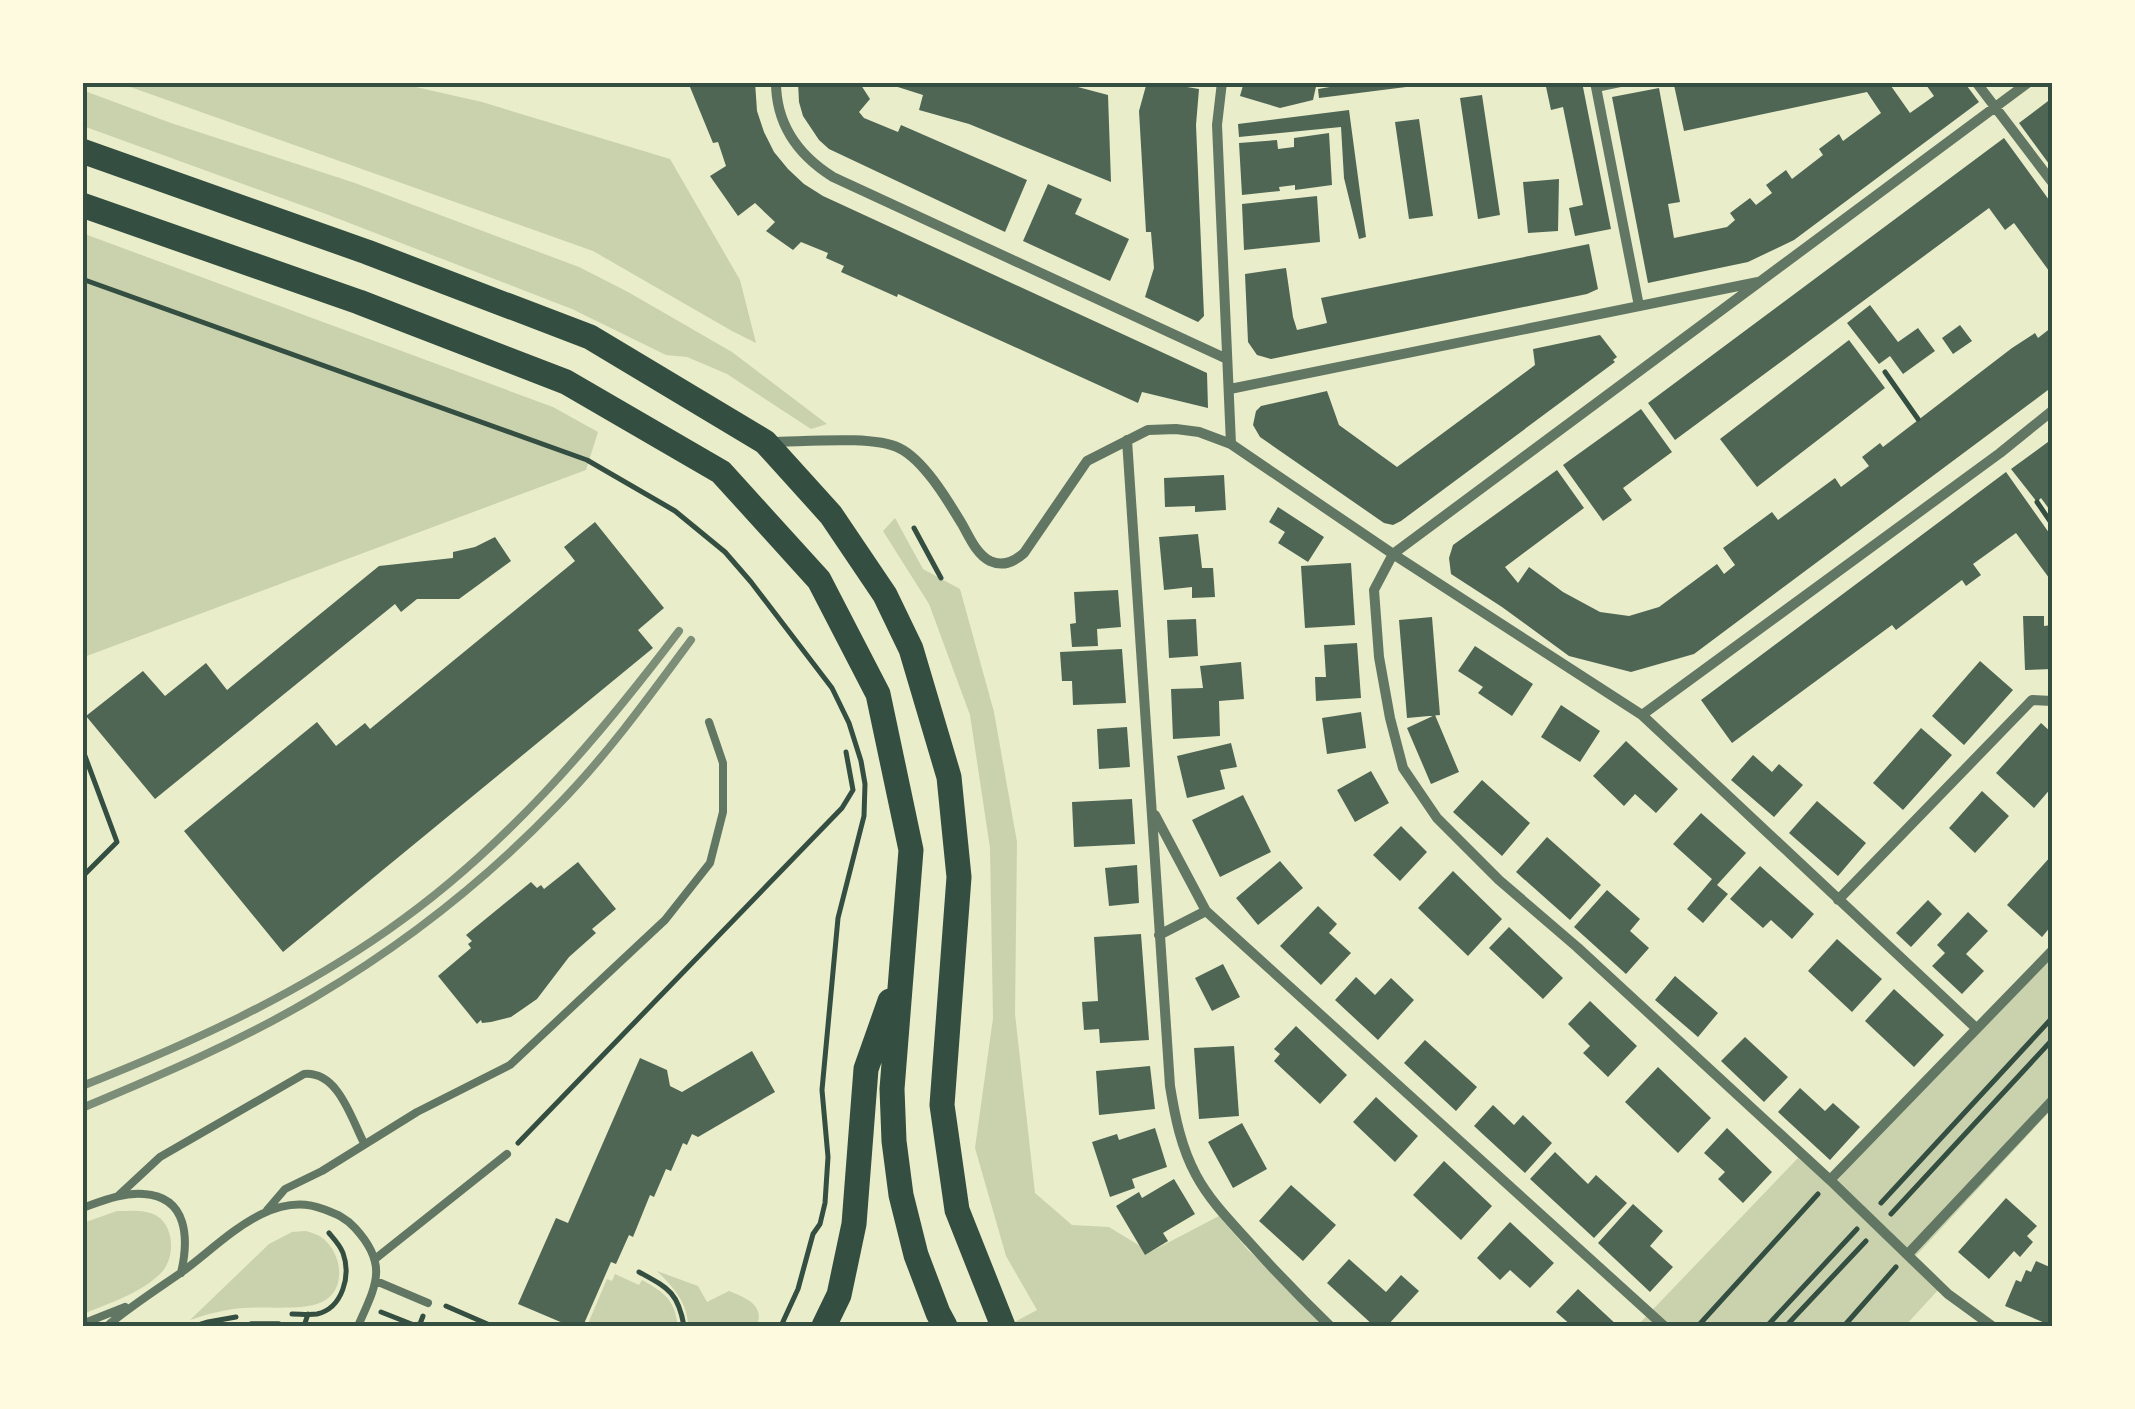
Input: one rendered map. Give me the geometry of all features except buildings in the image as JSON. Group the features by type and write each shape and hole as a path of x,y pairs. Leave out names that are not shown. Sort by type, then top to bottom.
{"main road":[{"path":"82,151 367,252 590,337 765,442 831,515 885,595 911,649 949,777 959,877 942,1105 957,1210 1003,1326"},
{"path":"82,206 359,302 566,382 721,472 818,580 878,694 911,850 892,1089 894,1141 901,1194 916,1255 945,1326"},
{"path":"824,1326 839,1295 854,1224 866,1068 902,968"}],"street":[{"path":"776,82 778,107 792,140 804,155 833,177 1227,358"},
{"path":"1222,82 1216,125 1231,444"},
{"path":"1620,82 1596,85 1639,306"},
{"path":"1976,82 2052,182"},
{"path":"1992,1326 1948,1294 1437,818 1404,768 1390,718 1374,590 1392,554 2028,82"},
{"path":"1230,389 1762,281"},
{"path":"1642,715 2052,412"},
{"path":"765,442 873,441 898,447 919,463 951,505 978,551 1001,564 1024,553 1087,460 1148,430 1176,428 1231,444 1392,554 1642,715 1976,1028"},
{"path":"1127,440 1170,1086 1179,1131 1211,1201 1330,1326"},
{"path":"1838,900 2032,700 2052,701"},
{"path":"1151,808 1206,911 1664,1326"},
{"path":"1159,935 1206,911"},
{"path":"1830,1180 2052,950"},
{"path":"1908,1254 2052,1101"},
{"path":"252,1326 278,1326"}],"lane":[{"path":"107,1326 267,1210 284,1189 322,1171 417,1112 510,1065 665,920 710,863 724,812 723,763 709,722"},
{"path":"118,1196 160,1157 304,1074 323,1076 334,1087 364,1144"},
{"path":"375,1259 507,1154"},
{"path":"82,1208 118,1196 143,1194 165,1199 179,1213 186,1235 181,1273"},
{"path":"267,1210 308,1203 345,1217 370,1244 376,1281 358,1326"},
{"path":"376,1281 428,1303"},
{"path":"82,1324 134,1303"}],"path":[{"path":"82,279 587,460 675,511 725,552 832,688 850,723 861,761 864,816 838,918 822,1090 828,1157 826,1203 798,1289 781,1326"},
{"path":"1884,372 1918,419"},
{"path":"2037,502 2052,524"},
{"path":"914,528 941,578"},
{"path":"82,748 117,842 82,877"},
{"path":"507,1154 842,808 853,790 846,752"},
{"path":"1870,1214 2052,1018"},
{"path":"1880,1226 2052,1040"},
{"path":"1698,1326 1830,1180"},
{"path":"304,1326 308,1314 329,1308 340,1296 346,1273 345,1257 338,1244 318,1226"},
{"path":"1767,1326 1858,1228"},
{"path":"1786,1326 1866,1240"},
{"path":"1844,1326 1908,1254"},
{"path":"639,1272 671,1290 684,1326"},
{"path":"445,1306 492,1326"}],"green space":[{"path":"119,83 398,83 482,102 670,159 740,280 756,343 593,251"},
{"path":"82,90 355,183 579,267 732,352 827,424 811,429 727,374 687,357 666,355 572,309 83,126"},
{"path":"82,233 553,407 598,432 586,470 84,657"},
{"path":"895,518 923,569 960,589 994,712 1017,842 1015,1014 1035,1193 1072,1225 1109,1227 1150,1252 1219,1216 1248,1250 1330,1326 1007,1326 1037,1310 1006,1256 975,1148 993,1018 990,848 970,715 929,604 883,531"},
{"path":"2052,944 2052,1109 1911,1261 1939,1289 1905,1326 1637,1326 1798,1158 1832,1186"},
{"path":"117,1211 148,1212 163,1221 170,1235 169,1260 144,1287 83,1314 87,1281 83,1223"},
{"path":"292,1232 320,1236 334,1251 339,1280 330,1296 304,1306 237,1309 190,1320 269,1244"},
{"path":"657,1271 698,1286 707,1302 729,1291 747,1300 758,1313 757,1326 688,1326 682,1303"},
{"path":"615,1274 639,1285 642,1280 662,1293 674,1309 678,1326 587,1326 607,1279 612,1281"}],"railway":[{"path":"82,1086 201,1036 278,997 352,954 430,899 545,792 679,631"},
{"path":"82,1108 200,1057 287,1013 348,977 443,909 502,859 576,786 691,640"}]}
